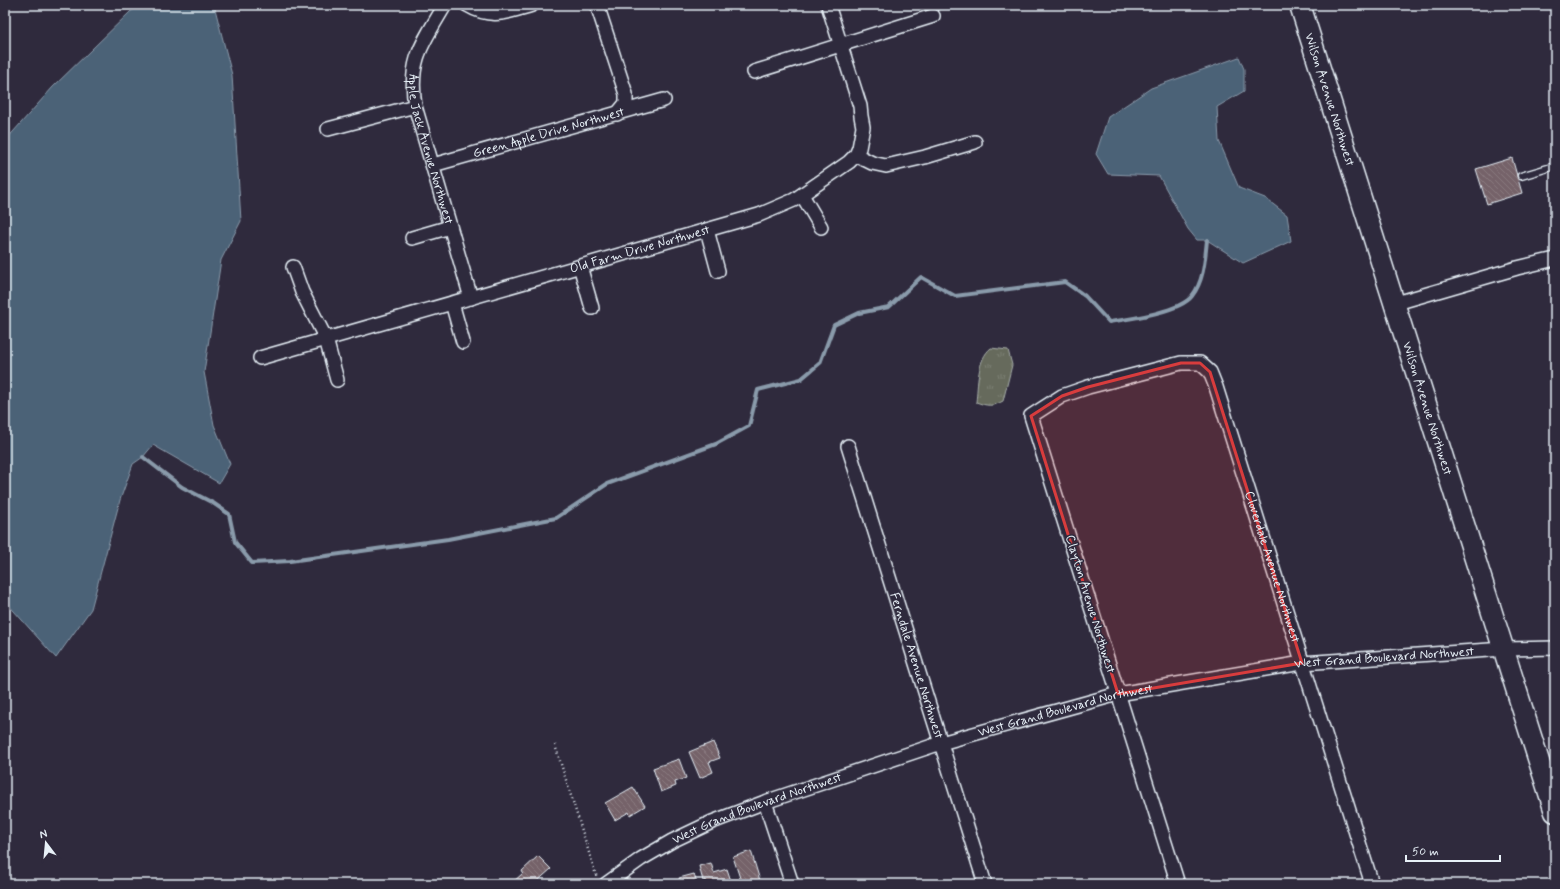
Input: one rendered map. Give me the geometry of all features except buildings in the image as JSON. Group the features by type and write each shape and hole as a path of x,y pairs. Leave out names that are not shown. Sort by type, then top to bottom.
{"main road":[{"name":"Wilson Avenue Northwest","path":"1300,5 1393,304 1555,812"}],"street":[{"name":"Apple Jack Avenue Northwest","path":"445,5 416,59 413,80 415,106 471,298"},
{"path":"468,5 480,12 493,14 532,5"},
{"path":"597,5 626,94 626,103 617,114"},
{"path":"828,5 862,116 863,127 861,140 856,155 872,163 886,166 925,157 975,142"},
{"path":"754,72 933,16"},
{"name":"Green Apple Drive Northwest","path":"433,165 664,100"},
{"path":"328,129 415,106"},
{"name":"Old Farm Drive Northwest","path":"260,358 773,210 802,195 849,162 856,155"},
{"path":"802,195 821,227"},
{"path":"412,238 450,227"},
{"path":"707,230 718,272"},
{"path":"1393,304 1517,268 1555,259"},
{"path":"580,266 592,308"},
{"path":"293,267 302,292 326,339 338,380"},
{"path":"452,303 463,342"},
{"name":"Cloverdale Avenue Northwest","path":"1031,416 1062,396 1088,386 1181,363 1200,363 1210,372 1372,884"},
{"name":"Clayton Avenue Northwest","path":"1031,416 1178,884"},
{"name":"Ferndale Avenue Northwest","path":"848,446 985,884"},
{"name":"West Grand Boulevard Northwest","path":"606,884 641,859 672,841 712,822 766,802 941,743 1118,694 1302,664 1504,649 1555,648"},
{"path":"766,802 792,884"}],"lane":[{"path":"1521,176 1555,166"}],"path":[{"path":"555,745 599,884"}],"highlighted area":[{"path":"1181,363 1200,363 1210,372 1302,663 1118,694 1031,416 1062,396 1088,387"}],"green space":[{"path":"991,348 1008,350 1012,365 1003,401 990,405 976,402 981,365 986,353"}],"water":[{"path":"142,5 214,5 232,75 241,221 221,260 204,372 214,425 230,464 219,483 153,445 143,457 133,464 120,500 91,609 56,658 5,601 5,141 53,87 131,11"},
{"path":"1239,57 1244,69 1244,91 1217,107 1219,141 1239,188 1265,198 1287,215 1291,241 1243,263 1207,240 1197,240 1188,229 1159,176 1108,174 1096,154 1108,117 1151,88"}],"waterway":[{"path":"143,457 182,487 213,503 229,514 235,542 252,563 290,561 448,539 556,518 607,484 716,444 749,426 758,390 801,379 820,363 834,325 859,313 889,307 921,277 955,296 1065,282 1085,296 1109,322 1154,314 1186,302 1192,296 1199,284 1206,255 1207,240"}]}
